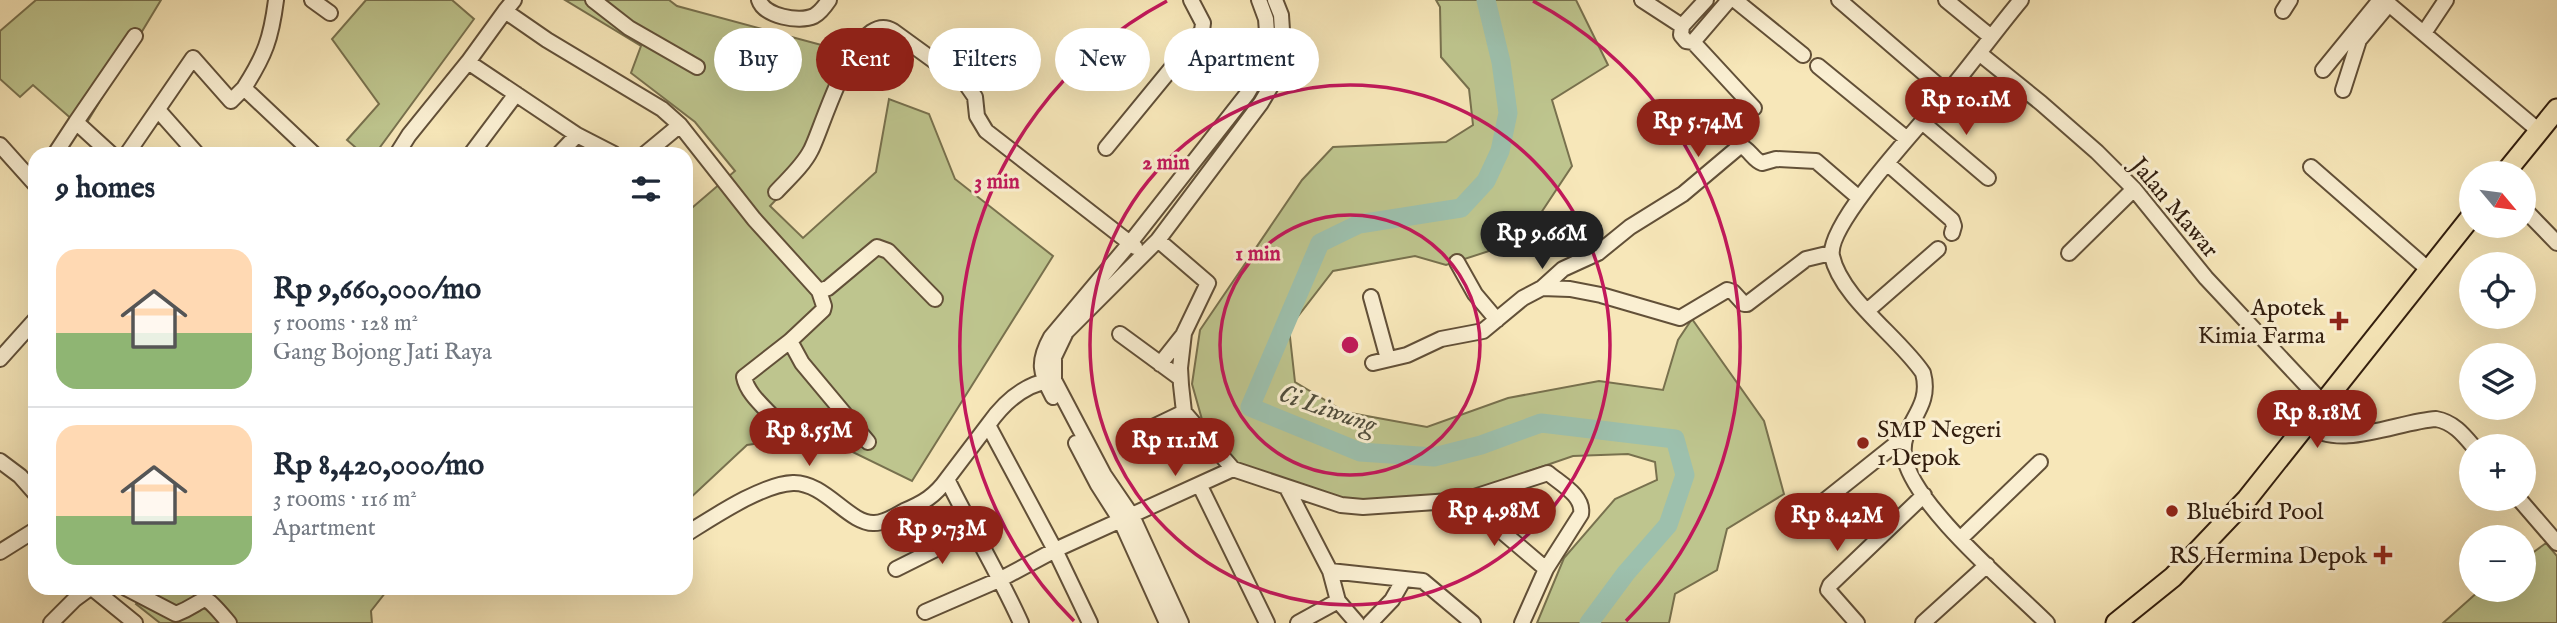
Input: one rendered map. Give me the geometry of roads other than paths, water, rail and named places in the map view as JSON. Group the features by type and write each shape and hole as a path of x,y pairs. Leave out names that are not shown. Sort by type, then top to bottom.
{"main road":[{"path":"2515,161 2557,109"},
{"path":"2116,623 2173,577 2248,499 2459,233"}],"street":[{"path":"132,147 193,58 231,101 244,88 268,47 276,0"},
{"path":"312,0 330,13"},
{"path":"593,0 629,28 697,67"},
{"path":"759,0 767,11 808,18 822,10 830,0"},
{"path":"1106,148 1202,31 1203,23 1191,0"},
{"path":"1181,623 1126,519 1098,485 1041,357 1051,337 1130,243 1247,93 1264,65 1268,45 1266,19 1259,0"},
{"path":"1049,380 1055,352 1066,332 1158,240 1261,103 1278,74 1283,44 1281,15 1275,0"},
{"path":"1642,0 1682,26"},
{"path":"1706,0 1682,26 1681,35 1686,41 1693,42 1754,108"},
{"path":"1693,42 1729,0"},
{"path":"1735,0 1803,55"},
{"path":"1839,0 1947,93"},
{"path":"1946,0 1991,37"},
{"path":"2021,0 1859,198 1836,237 1831,253 1842,279 1923,373 1926,383 1924,402 1907,435 1905,457 1924,495 1960,539 2047,623"},
{"path":"2424,33 2446,0"},
{"path":"2384,1 2539,131"},
{"path":"2323,70 2384,1"},
{"path":"2343,90 2359,40 2384,1"},
{"path":"401,147 510,6 547,40 662,109 680,125 779,250 819,291 823,310 790,341 744,377 744,382 754,398 774,418"},
{"path":"776,192 810,153 840,77 850,60 868,36 882,26 893,31 966,84 975,97 977,116 986,131 1144,254"},
{"path":"60,147 135,36"},
{"name":"Jalan Mawar","path":"1979,53 2097,152 2134,189 2206,278 2324,404 2340,435"},
{"path":"468,62 577,135 600,147"},
{"path":"1818,66 1908,139"},
{"path":"244,88 307,147"},
{"path":"476,147 516,94"},
{"path":"158,110 191,147"},
{"path":"76,122 103,147"},
{"path":"1922,122 1988,178"},
{"path":"653,147 680,125"},
{"path":"566,147 577,135"},
{"path":"0,145 28,176"},
{"path":"1373,363 1407,355 1441,339 1483,331 1523,298 1542,288 1563,269 1598,253 1630,227 1683,194 1740,146 1762,163 1776,159 1816,161 1859,198"},
{"path":"1888,164 1952,220 1952,233"},
{"path":"2311,167 2430,271"},
{"path":"2069,253 2134,189"},
{"path":"2536,221 2557,243"},
{"path":"1158,240 1208,283 1184,333 1160,363"},
{"path":"819,291 828,288 877,247 888,251 935,299"},
{"path":"1867,311 1938,249"},
{"path":"1542,288 1570,289 1601,295 1681,318 1727,290 1744,304 1748,304 1806,259 1831,253"},
{"path":"1457,262 1475,294 1497,320"},
{"path":"1371,297 1388,359"},
{"path":"0,359 28,328"},
{"path":"1184,333 1180,378 1184,412 1233,469 1341,505 1363,507 1465,499 1548,473 1577,498 1582,505 1581,514 1546,569 1522,623"},
{"path":"1120,334 1180,378"},
{"path":"790,341 802,363 868,442"},
{"path":"693,530 753,496 790,483 815,488 862,520 873,523 885,520 932,498 1002,407 1017,394 1049,380"},
{"path":"1134,436 1184,412"},
{"path":"2308,425 2324,434 2340,435 2436,419 2443,420 2462,434"},
{"path":"989,425 1090,623"},
{"path":"1822,502 1907,435"},
{"path":"0,460 28,485"},
{"path":"1960,539 2040,462"},
{"path":"925,612 1233,469"},
{"path":"947,479 972,531 1001,579 1019,622"},
{"path":"1200,486 1266,623"},
{"path":"1287,488 1330,571 1338,601 1357,623"},
{"path":"1857,623 1831,596 1828,590 1830,585 1924,495"},
{"path":"1465,499 1546,569"},
{"path":"2529,511 2557,543"},
{"path":"1126,519 1167,623"},
{"path":"896,569 972,531"},
{"path":"0,552 28,534"},
{"path":"1923,623 1987,565"},
{"path":"1330,571 1416,579 1431,586 1474,623"},
{"path":"1370,623 1392,600 1404,579"},
{"path":"51,623 81,595"},
{"path":"100,595 135,623"},
{"path":"139,595 176,614 205,599 212,602 229,623"},
{"path":"1298,623 1338,601"}],"waterway":[{"name":"Ci Liwung","path":"1486,0 1501,62 1508,113 1500,151 1486,181 1461,208 1359,224 1320,243 1250,407 1360,452 1434,457 1481,445 1541,423 1675,439 1685,475 1668,525 1626,573 1589,623"}],"place":[{"name":"Apotek Kimia Farma","path":"2339,321"},
{"name":"SMP Negeri 1 Depok","path":"1863,443"},
{"name":"Bluebird Pool","path":"2172,511"},
{"name":"RS Hermina Depok","path":"2383,555"}]}
